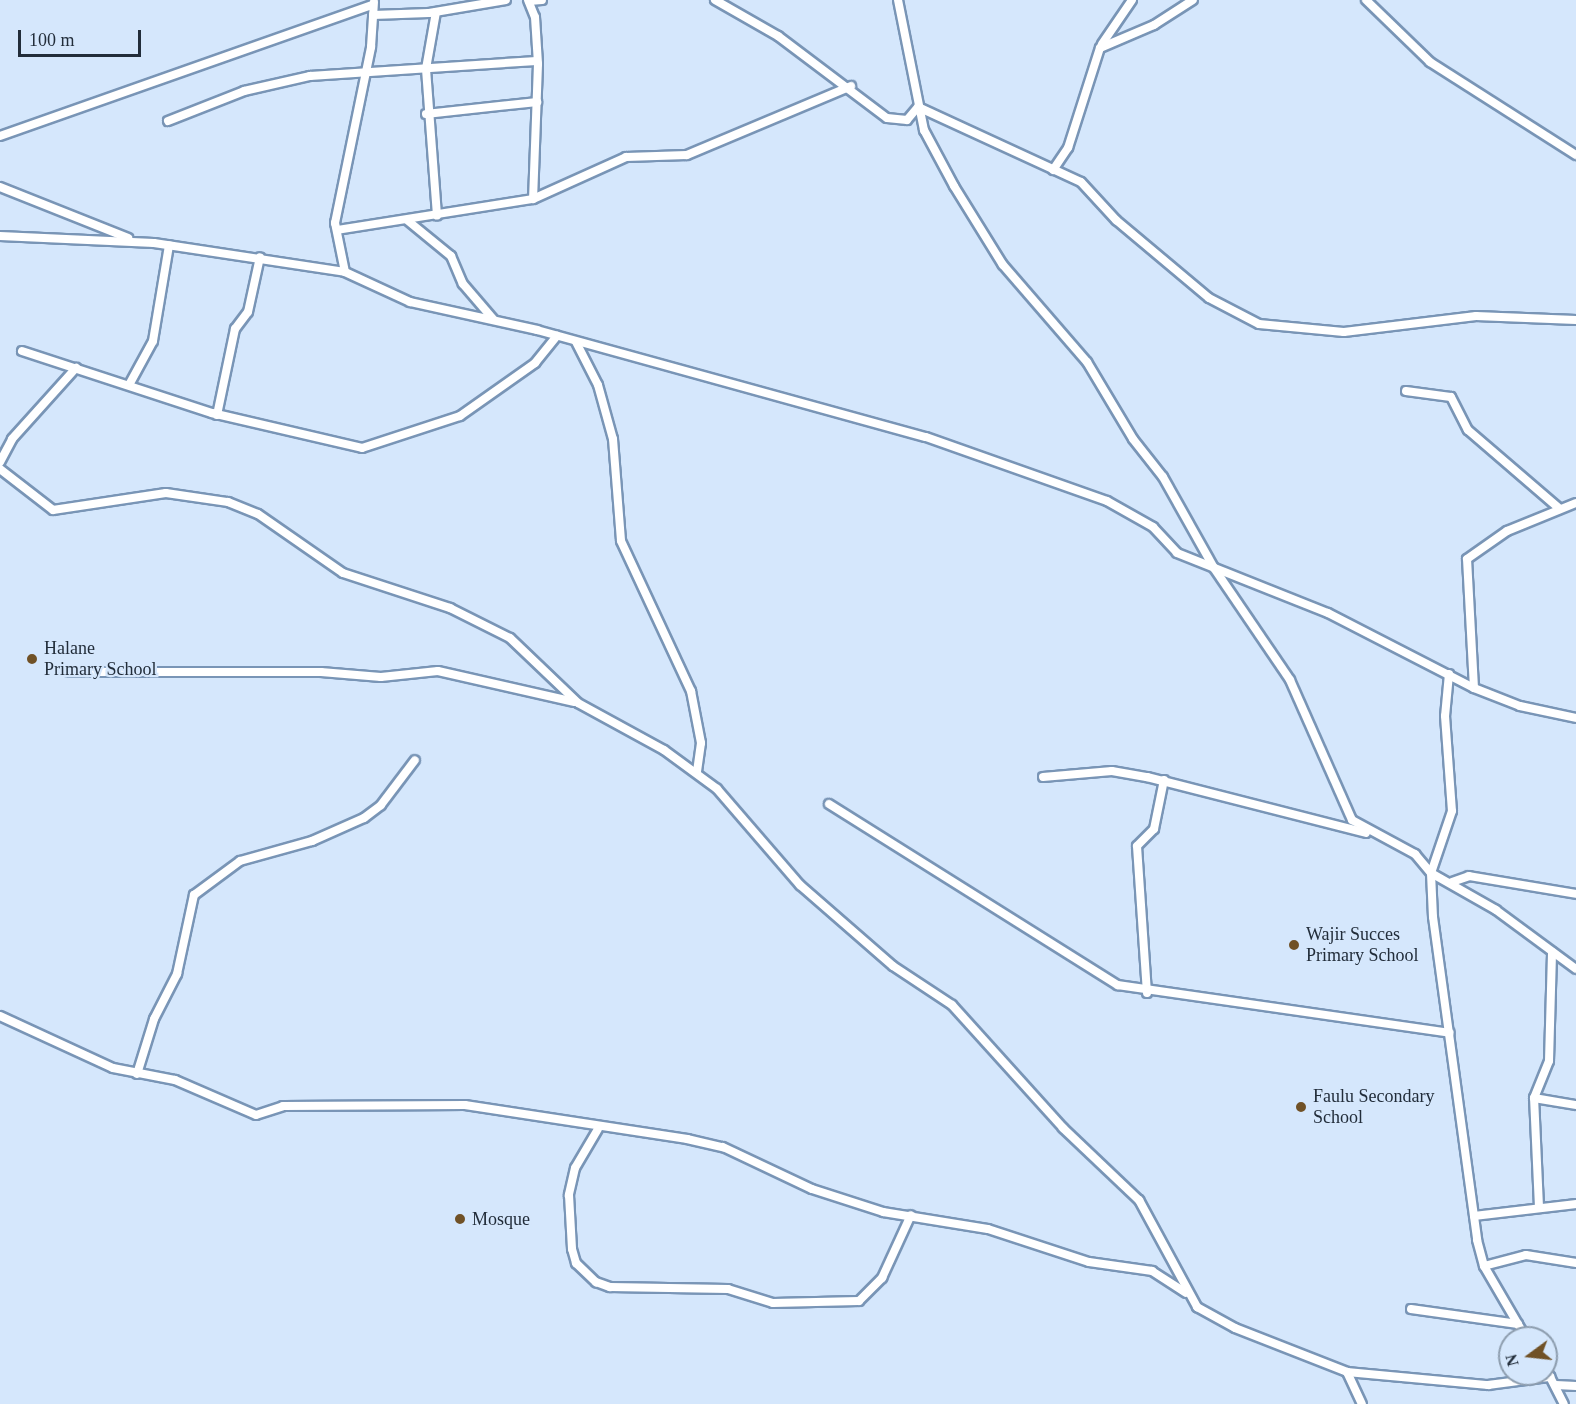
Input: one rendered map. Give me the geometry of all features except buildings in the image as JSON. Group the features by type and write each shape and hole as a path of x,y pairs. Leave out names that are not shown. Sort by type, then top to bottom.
{"street":[{"path":"373,15 436,12 507,0"},
{"path":"533,199 537,61 529,0 542,0"},
{"path":"715,0 851,86 892,120 912,118 918,107"},
{"path":"898,0 924,130 980,231 1034,307 1105,386 1214,568 1290,680 1337,795 1352,820 1370,834"},
{"path":"1053,170 1068,148 1100,48 1132,0"},
{"path":"1100,48 1154,25 1193,0"},
{"path":"1366,0 1430,62 1576,155"},
{"path":"0,136 374,2 367,69 353,117 338,230 345,272"},
{"path":"436,12 426,69 426,114 437,216"},
{"path":"168,121 275,82 367,69 426,69 537,61"},
{"path":"338,230 533,199 626,157 687,155 851,86"},
{"path":"426,114 537,102"},
{"path":"918,107 1081,182 1116,220 1209,298 1259,324 1344,332 1456,317 1576,320"},
{"path":"0,187 135,242"},
{"path":"407,220 443,247 486,314 506,324"},
{"path":"0,236 169,245 260,257 345,272 410,302 557,336 926,437 1003,468 1060,482 1143,519 1176,553 1328,613 1474,688 1520,706 1576,718"},
{"path":"129,385 153,341 169,245"},
{"path":"217,415 235,329 248,312 260,257"},
{"path":"22,351 217,415 352,446 374,446 460,416 535,363 557,336"},
{"path":"576,342 598,385 613,440 621,541 691,691 701,743 697,772"},
{"path":"0,462 12,439 76,368"},
{"path":"1406,391 1451,397 1468,430 1560,510"},
{"path":"0,469 54,510 187,493 258,514 343,573 450,608 510,638 578,702 697,772 800,885 892,966 952,1005 1070,1136 1139,1200 1186,1293"},
{"path":"1474,688 1467,559 1507,531 1576,503"},
{"path":"69,672 321,672 381,677 438,672 578,702"},
{"path":"1449,674 1445,716 1452,811 1431,873 1474,1216 1484,1266 1518,1324"},
{"path":"137,1074 154,1019 177,974 194,895 240,861 312,841 364,818 381,806 415,760"},
{"path":"1043,777 1112,771 1164,780 1280,815 1370,834 1415,854 1431,873 1452,882 1576,969"},
{"path":"1147,993 1137,846 1154,829 1164,780"},
{"path":"829,804 1098,976 1147,993 1450,1033"},
{"path":"1452,882 1469,876 1576,894"},
{"path":"1539,1207 1534,1098 1549,1061 1552,952"},
{"path":"0,1016 137,1074 175,1080 256,1114 283,1106 465,1106 598,1129 723,1147 812,1189 883,1212 911,1215 967,1230 988,1229 1089,1262 1152,1271 1186,1293 1213,1318 1347,1372 1488,1385 1498,1383"},
{"path":"1534,1098 1576,1105"},
{"path":"598,1129 575,1168 569,1195 572,1249 576,1263 596,1282 610,1287 728,1289 773,1303 859,1301 882,1278 911,1215"},
{"path":"1474,1216 1576,1204"},
{"path":"1484,1266 1526,1255 1576,1263"},
{"path":"1411,1309 1518,1324"},
{"path":"1347,1372 1362,1404"},
{"path":"1558,1385 1576,1386"},
{"path":"1556,1386 1564,1404"}],"place":[{"name":"Halane Primary School","path":"32,659"},
{"name":"Wajir Succes Primary School","path":"1294,945"},
{"name":"Faulu Secondary School","path":"1301,1107"},
{"name":"Mosque","path":"460,1219"}]}
